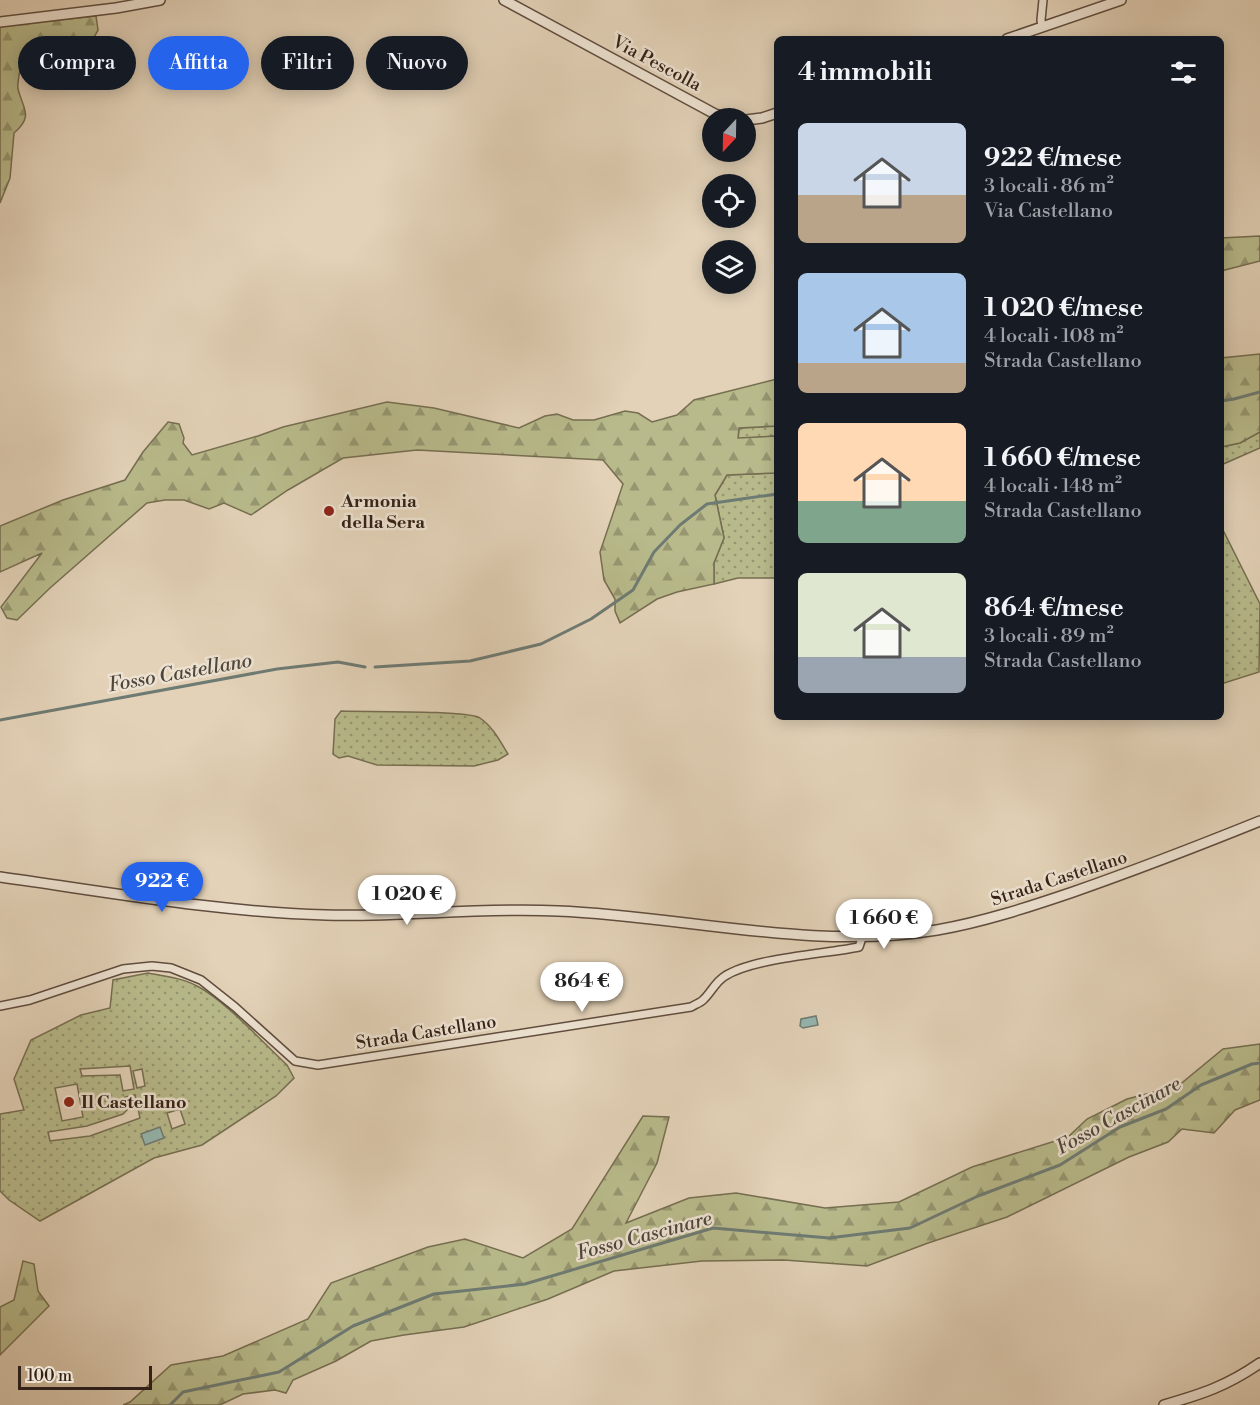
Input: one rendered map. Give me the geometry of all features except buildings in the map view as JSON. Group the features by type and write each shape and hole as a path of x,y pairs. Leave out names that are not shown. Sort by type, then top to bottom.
{"street":[{"path":"0,22 116,8 160,0"},
{"name":"Via Pescolla","path":"504,0 705,108"},
{"path":"1042,27 1044,0"},
{"path":"1016,36 1121,0"},
{"path":"756,118 774,114"},
{"name":"Strada Castellano","path":"0,877 231,909 328,915 560,910 862,938 940,930 1034,905 1155,863 1260,821"},
{"name":"Strada Castellano","path":"0,1006 30,1000 123,969 152,966 171,968 201,980 295,1061 318,1065 670,1012 690,1007 703,1000 726,975 743,968 858,947 862,938"},
{"path":"1164,1405 1202,1394 1228,1383 1260,1363"}],"green space":[{"path":"96,16 98,30 95,36 18,36 18,90 25,117 24,122 14,133 10,178 0,203 0,26"},
{"path":"1260,236 1260,261 1224,270 1224,238"},
{"path":"1260,354 1260,432 1240,443 1224,446 1224,358"},
{"path":"774,380 774,426 739,428 738,438 774,436 774,473 727,475 715,495 724,538 714,563 714,584 657,599 620,623 615,611 615,599 604,580 600,552 623,484 603,460 417,450 343,458 251,515 224,503 209,509 184,500 147,503 17,620 7,618 1,607 42,553 0,572 0,526 63,500 125,480 143,452 168,422 179,424 184,438 183,443 192,455 283,427 387,402 434,408 519,428 545,416 557,414 573,420 594,420 625,411 638,413 652,422 677,415 694,400"},
{"path":"774,426 774,436 738,439 739,428"},
{"path":"1260,432 1260,448 1224,464 1224,446 1240,443"},
{"path":"774,473 774,578 738,578 714,584 714,563 724,538 715,495 727,475"},
{"path":"1224,532 1260,604 1259,672 1224,683"},
{"path":"341,711 471,715 480,718 489,726 508,754 498,760 474,766 377,765 348,756 339,758 333,754 335,719"},
{"path":"148,973 179,979 197,986 220,1001 244,1023 287,1065 294,1078 276,1096 202,1145 154,1158 40,1221 0,1191 0,1114 24,1110 14,1079 31,1040 81,1015 110,1008 113,980","holes":["130,1066 134,1089 123,1091 120,1075 82,1076 80,1069","142,1069 145,1086 137,1088 133,1071","77,1084 83,1117 62,1121 55,1088","135,1095 140,1118 90,1136 50,1141 48,1132 87,1126 123,1114 127,1110 125,1097","180,1109 185,1124 172,1129 167,1113"]},
{"path":"1260,1044 1260,1100 1235,1110 1214,1133 1182,1129 1168,1142 1129,1157 1007,1217 867,1266 784,1260 702,1261 614,1271 548,1299 464,1327 371,1341 336,1361 293,1380 286,1393 275,1390 243,1394 220,1405 123,1405 130,1402 171,1365 223,1356 308,1319 331,1283 428,1247 465,1239 523,1258 572,1229 643,1116 669,1117 657,1163 626,1223 689,1198 736,1193 825,1208 899,1202 972,1167 1068,1137 1087,1119 1127,1099 1178,1086 1223,1049"},
{"path":"23,1261 34,1264 38,1291 49,1306 0,1355 0,1307 14,1300"}],"water":[{"path":"816,1016 818,1025 803,1028 800,1026 801,1019"},
{"path":"160,1127 164,1138 145,1145 141,1134"}],"waterway":[{"name":"Fosso Castellano","path":"1224,401 1260,392"},
{"name":"Fosso Castellano","path":"375,667 470,661 541,644 591,619 633,590 654,552 680,525 707,504 774,494"},
{"name":"Fosso Castellano","path":"0,720 277,669 338,662 365,667"},
{"name":"Fosso Cascinare","path":"170,1405 183,1392 279,1372 353,1326 434,1294 525,1284 713,1228 829,1238 910,1228 978,1196 1060,1165 1120,1127 1166,1109 1201,1085 1252,1064 1260,1063"}],"place":[{"name":"Armonia della Sera","path":"329,511"},
{"name":"Il Castellano","path":"69,1102"}]}
